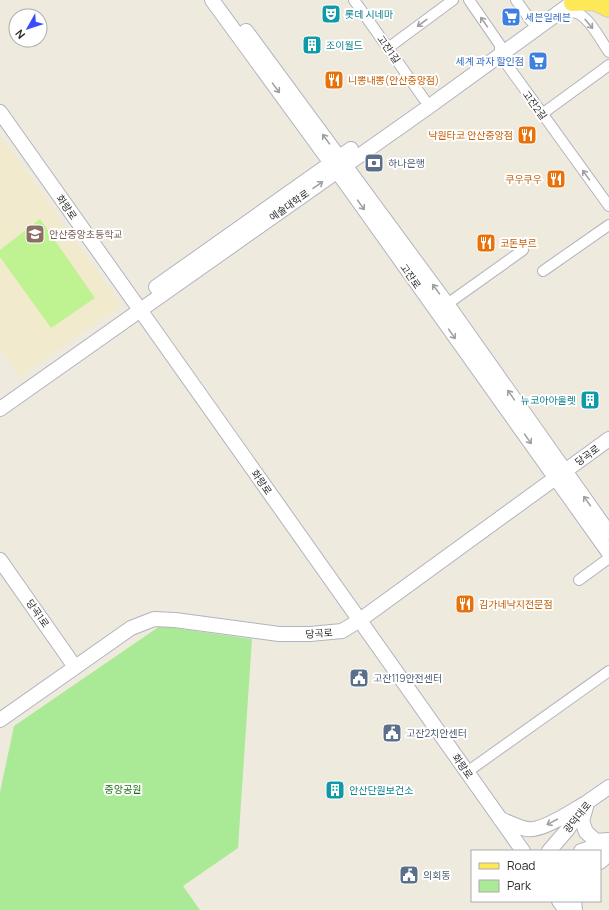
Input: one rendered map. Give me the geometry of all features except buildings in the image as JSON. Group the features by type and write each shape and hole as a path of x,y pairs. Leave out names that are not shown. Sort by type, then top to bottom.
{"main road":[{"path":"567,3 594,2 609,9"}],"street":[{"name":"고잔로","path":"212,0 338,164"},
{"name":"고잔로","path":"224,0 338,164 442,307 560,475 609,553"},
{"name":"고잔1길","path":"354,0 424,99"},
{"path":"388,48 453,0"},
{"name":"고잔2길","path":"469,0 542,114 609,206"},
{"path":"516,0 531,21"},
{"name":"예술대학로","path":"338,164 424,99 500,50 531,21 567,3"},
{"name":"예술대학로","path":"0,397 137,306 567,3"},
{"path":"567,3 573,12 579,14 590,24 609,52"},
{"path":"542,114 609,66"},
{"name":"화랑로","path":"0,112 522,850"},
{"path":"543,271 609,226"},
{"path":"442,307 523,250"},
{"name":"예술대학로","path":"0,409 137,306"},
{"name":"당곡로","path":"0,720 131,628 154,619 175,620 279,634 310,634 342,631 360,620 609,439"},
{"name":"고잔로","path":"560,475 609,533"},
{"path":"579,580 609,558"},
{"name":"당곡1로","path":"0,560 75,667"},
{"path":"467,772 609,671"},
{"name":"광덕대로","path":"550,850 567,830 586,803 609,787"},
{"path":"500,819 532,830 552,822 586,803"},
{"path":"586,803 582,821 586,832 596,841 609,841"},
{"path":"584,850 609,841"},
{"path":"601,861 609,854"},
{"path":"560,902 566,910"}],"shaded area":[{"name":"안산중앙초등학교","path":"0,135 121,305 20,377 0,349"}],"green space":[{"path":"40,219 95,298 51,328 0,257 0,250"},
{"name":"중앙공원","path":"160,626 252,639 238,848 183,886 200,910 0,910 0,792 14,726"}],"place":[{"name":"롯데 시네마","path":"331,14"},
{"name":"세븐일레븐","path":"511,17"},
{"name":"조이월드","path":"312,45"},
{"name":"세계 과자 할인점","path":"538,61"},
{"name":"니뽕내뽕(안산중앙점)","path":"334,80"},
{"name":"낙원타코 안산중앙점","path":"527,135"},
{"name":"하나은행","path":"374,163"},
{"name":"쿠우쿠우","path":"556,179"},
{"name":"안산중앙초등학교","path":"35,234"},
{"name":"코돈부르","path":"486,243"},
{"name":"뉴코아아울렛","path":"590,400"},
{"name":"김가네낙지전문점","path":"465,604"},
{"name":"고잔119안전센터","path":"359,678"},
{"name":"고잔2치안센터","path":"392,733"},
{"name":"안산단원보건소","path":"335,790"},
{"name":"의회동","path":"409,875"}]}
